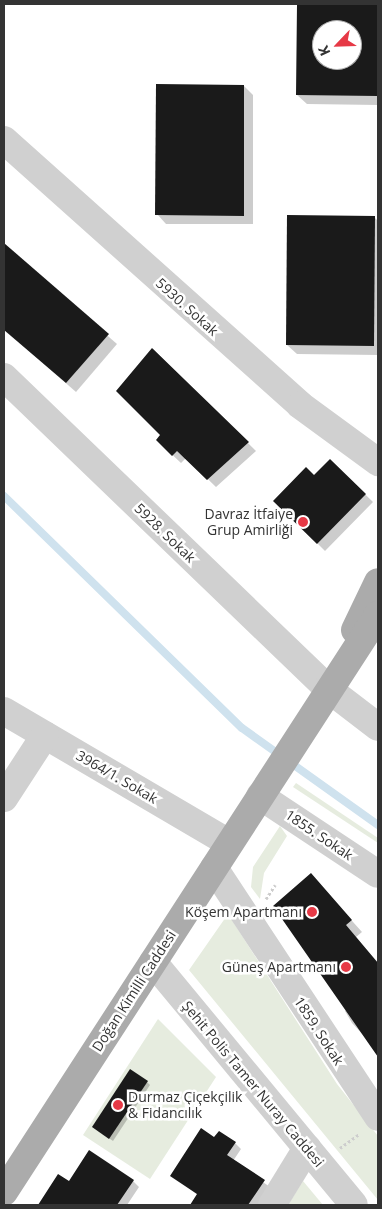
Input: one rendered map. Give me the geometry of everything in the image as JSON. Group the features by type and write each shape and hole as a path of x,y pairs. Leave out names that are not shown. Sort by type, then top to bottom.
{"main road":[{"name":"Doğan Kimilli Caddesi","path":"327,688 378,582"},
{"name":"Doğan Kimilli Caddesi","path":"4,1192 214,868 327,688 378,615"}],"street":[{"name":"5930. Sokak","path":"4,140 212,330 307,410 378,462"},
{"name":"5928. Sokak","path":"4,378 327,688 378,727"},
{"name":"3964/1. Sokak","path":"4,711 230,843"},
{"path":"4,798 45,735"},
{"name":"1855. Sokak","path":"260,796 378,874"},
{"name":"1859. Sokak","path":"214,868 370,1124"},
{"name":"Şehit Polis Tamer Nuray Caddesi","path":"153,962 354,1205"},
{"path":"272,1205 313,1156"}],"path":[{"path":"313,1156 370,1124"}],"shaded area":[{"path":"296,783 378,838 378,843 293,787"},
{"path":"280,826 287,836 264,873 260,899 251,887 253,867"},
{"path":"228,914 337,1084 378,1136 378,1200 189,970"},
{"path":"158,1019 216,1077 150,1179 83,1135"},
{"path":"303,1181 323,1205 288,1205"}],"building":[{"path":"297,4 378,4 378,96 296,95"},
{"path":"156,84 244,85 244,216 155,215"},
{"path":"287,215 375,216 374,346 286,345"},
{"path":"4,243 109,334 66,383 4,330"},
{"path":"152,348 249,442 207,480 177,451 172,456 156,440 160,435 116,391"},
{"path":"330,459 366,494 317,544 273,501 306,467 314,475"},
{"path":"311,873 352,920 346,925 378,963 378,1057 273,906"},
{"path":"130,1069 148,1081 109,1139 92,1127"},
{"path":"201,1128 214,1137 219,1131 236,1142 227,1155 265,1180 248,1205 190,1205 197,1194 170,1176"},
{"path":"89,1150 134,1180 117,1205 38,1205 58,1174 69,1181"}],"waterway":[{"path":"4,496 242,728 378,825"}],"place":[{"name":"Davraz İtfaiye Grup Amirliği","path":"303,522"},
{"name":"Köşem Apartmanı","path":"312,912"},
{"name":"Güneş Apartmanı","path":"346,967"},
{"name":"Durmaz Çiçekçilik & Fidancılık","path":"118,1105"}]}
